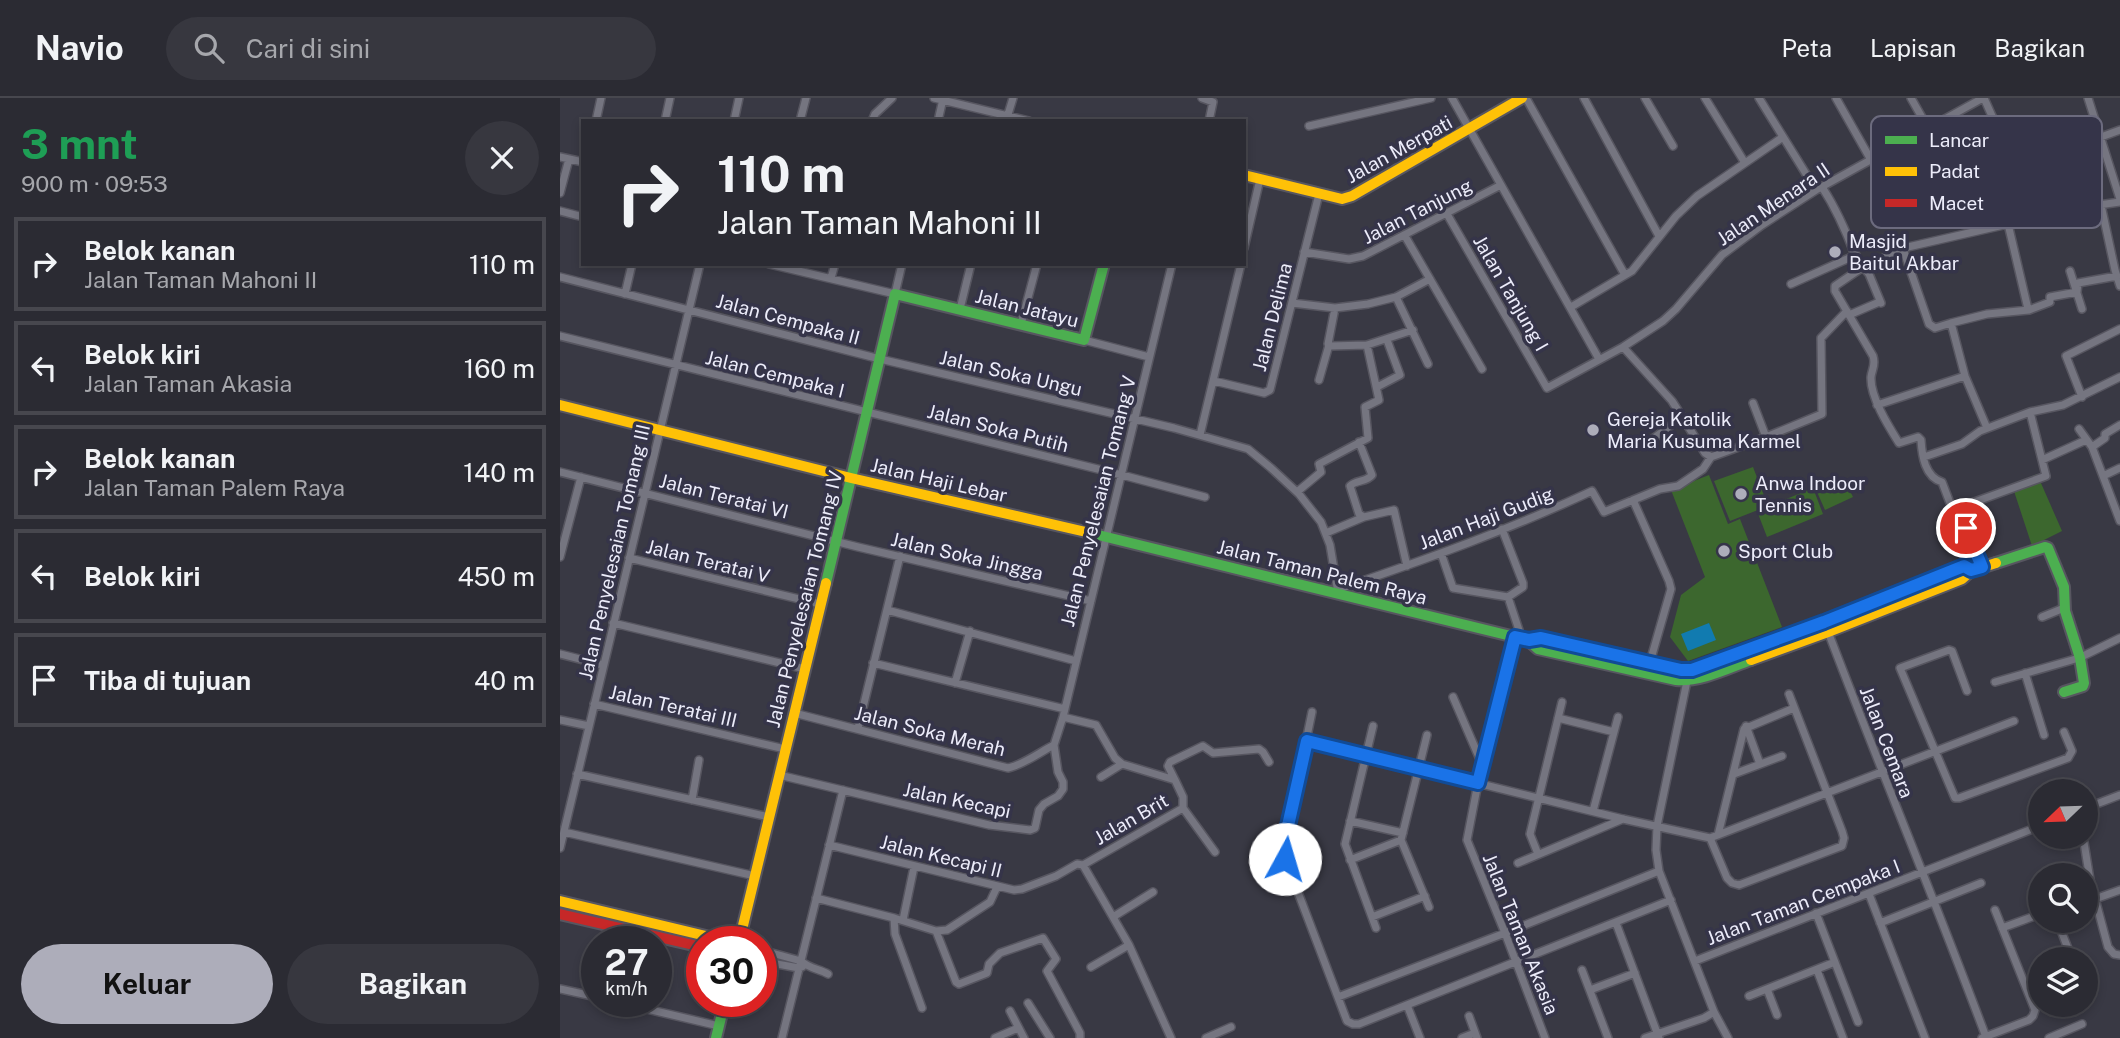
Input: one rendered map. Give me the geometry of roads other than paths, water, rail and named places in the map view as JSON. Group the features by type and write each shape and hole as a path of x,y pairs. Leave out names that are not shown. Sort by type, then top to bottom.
{"street":[{"path":"596,119 601,98"},
{"path":"665,119 670,98"},
{"path":"734,119 739,98"},
{"path":"801,119 806,98"},
{"path":"873,119 892,98"},
{"path":"938,119 940,99 1007,118 1013,98"},
{"path":"1202,98 1214,103 1210,119"},
{"path":"1309,125 1431,98"},
{"path":"1452,98 1599,359"},
{"path":"1524,98 1625,275"},
{"name":"Jalan Merpati","path":"1246,176 1342,199 1352,196 1524,98"},
{"path":"1584,98 1659,236"},
{"path":"1646,98 1673,146"},
{"path":"1705,98 1745,163"},
{"path":"1650,662 1671,589 1633,500 1660,489 1678,486 1703,469 1711,457 1822,414 1821,338 1848,313 1879,303 1869,274 1862,268 1835,206 1783,137 1759,98"},
{"path":"1836,98 1871,160"},
{"path":"1911,98 1921,116"},
{"path":"1984,98 1992,116"},
{"name":"Jalan Menara II","path":"1950,116 1984,98"},
{"path":"2088,98 2094,116"},
{"path":"2102,137 2120,130"},
{"path":"1571,307 1625,275 1697,196 1783,137"},
{"path":"2102,140 2120,200 2102,205"},
{"path":"560,157 581,162"},
{"path":"560,193 569,159"},
{"name":"Jalan Menara II","path":"1547,388 1623,347 1663,321 1722,255 1819,188 1871,160"},
{"path":"1246,239 1260,179"},
{"name":"Jalan Tanjung","path":"1304,253 1355,258 1405,236 1501,185"},
{"name":"Jalan Delima","path":"1214,381 1264,393 1270,390 1319,194"},
{"path":"2102,209 2120,286"},
{"path":"560,211 581,216"},
{"name":"Jalan Tanjung I","path":"1447,214 1547,388"},
{"path":"1976,569 1958,508 1951,503 1942,482 1931,476 1919,438 1899,443 1883,418 1871,378 1875,361 1835,291 1835,286 1862,268 1903,249 1995,228"},
{"path":"2009,228 2028,309"},
{"path":"1405,236 1482,369"},
{"path":"1903,249 1929,324 1935,328 1981,315 2028,309 2050,302 2050,297 2077,292"},
{"path":"1791,284 1856,255"},
{"path":"625,295 632,266"},
{"name":"Jalan Penyelesaian Tomang III","path":"560,848 700,266"},
{"path":"778,266 895,294"},
{"path":"831,278 834,266"},
{"name":"Jalan Penyelesaian Tomang IV","path":"743,926 902,266"},
{"path":"960,309 971,266"},
{"path":"1021,324 1036,266"},
{"path":"1084,340 1103,266"},
{"name":"Jalan Penyelesaian Tomang V","path":"1054,745 1172,266"},
{"path":"1200,435 1241,266"},
{"path":"2070,271 2082,309"},
{"path":"2077,292 2078,283 2117,276"},
{"path":"560,277 689,309"},
{"path":"1292,303 1335,308 1396,297 1430,279"},
{"name":"Jalan Jatayu","path":"895,294 1149,357"},
{"path":"1396,297 1428,364"},
{"path":"1320,380 1335,308"},
{"name":"Jalan Cempaka II","path":"689,309 880,359"},
{"path":"1951,323 1965,376 1987,428"},
{"path":"2082,397 2066,356 2120,329"},
{"path":"1329,345 1367,345 1413,330"},
{"name":"Jalan Cempaka I","path":"560,336 867,413"},
{"path":"1377,387 1400,375 1387,340"},
{"path":"1338,590 1326,533 1317,516 1297,492 1321,472 1319,464 1368,438 1365,407 1379,401 1367,345"},
{"path":"1623,347 1672,401 1705,453 1711,457"},
{"name":"Jalan Soka Ungu","path":"880,359 1135,419 1248,449 1297,492"},
{"path":"1877,405 1965,376"},
{"path":"1924,457 1962,444 1987,428 2030,412 2063,405 2120,377"},
{"path":"1753,403 1766,437"},
{"name":"Jalan Haji Lebar","path":"560,405 851,478 1107,537"},
{"path":"1958,508 2046,476 2030,412"},
{"name":"Jalan Soka Putih","path":"867,413 1205,497"},
{"path":"1646,444 1682,417"},
{"path":"2042,460 2105,438 2105,434 2120,425"},
{"path":"2079,429 2089,443 2120,521"},
{"path":"1359,442 1372,475 1350,486 1359,514 1364,517"},
{"path":"2103,476 2120,468"},
{"name":"Jalan Teratai VI","path":"560,472 836,541"},
{"path":"560,557 563,533 581,477"},
{"name":"Jalan Haji Gudig","path":"1338,590 1550,511 1592,491 1604,512 1633,500"},
{"path":"1326,533 1364,517 1394,510 1406,566"},
{"path":"1441,553 1453,587 1508,597 1523,587 1523,583 1502,529"},
{"name":"Jalan Taman Palem Raya","path":"1107,537 1338,590 1522,639 1538,649 1650,662 1681,670 1692,670 1826,627 1962,579 1976,569 2045,547 2048,548 2064,587 2064,608"},
{"name":"Jalan Soka Jingga","path":"836,541 1091,601"},
{"path":"858,728 900,556"},
{"name":"Jalan Teratai V","path":"629,558 820,604"},
{"path":"1508,597 1522,639"},
{"path":"2042,617 2064,608 2080,658 2084,683 2080,688 2064,692"},
{"path":"887,610 1076,661"},
{"path":"613,623 805,669"},
{"name":"Jalan Taman Palem Raya","path":"1592,655 1676,680 1688,681 1826,627"},
{"name":"Jalan Cemara","path":"1826,627 1881,773 1935,901 1984,1037"},
{"path":"955,683 970,631"},
{"path":"1995,682 2080,658 2120,638"},
{"name":"Jalan Taman Akasia","path":"1522,639 1482,764 1467,839 1545,1038"},
{"path":"1967,691 1952,651 1900,668 1953,796 1959,798 2068,758 2072,751 2064,732"},
{"path":"560,654 604,665"},
{"path":"873,663 1064,713 1096,725 1115,758 1122,764 1101,777"},
{"path":"1692,670 1657,826 1656,850 1659,871 1728,1038"},
{"path":"2025,673 2045,735"},
{"path":"1789,694 1844,838 1842,846 1739,884 1732,883 1727,878 1714,837 1734,774 1744,729 1794,708"},
{"path":"1453,697 1482,764"},
{"path":"1538,854 1530,834 1562,702"},
{"name":"Jalan Teratai III","path":"594,704 785,749"},
{"path":"1312,712 1283,853 1338,997 1348,1021 1353,1024 1359,1024 1671,900"},
{"name":"Jalan Soka Merah","path":"794,713 1008,768 1054,745"},
{"path":"1593,811 1618,717"},
{"path":"1558,718 1614,732"},
{"path":"560,720 589,726"},
{"path":"1307,741 1623,819 1714,837 2014,721"},
{"path":"1373,726 1345,844 1377,929"},
{"path":"1746,726 1760,764"},
{"path":"1427,735 1402,836 1429,907"},
{"name":"Jalan Kecapi","path":"779,775 989,825 1030,830 1035,828 1039,810 1063,789 1054,745"},
{"path":"1175,779 1168,766 1170,762 1203,746 1213,753 1259,749 1264,752 1269,762"},
{"path":"1734,774 1782,756"},
{"path":"692,800 699,760"},
{"name":"Jalan Brit","path":"1122,764 1175,779 1183,797 1183,807 1083,865 1129,945 1171,1038"},
{"path":"577,774 769,817"},
{"path":"782,1038 843,790"},
{"path":"2098,803 2120,795"},
{"path":"1183,807 1215,852"},
{"path":"1518,863 1623,819"},
{"path":"1350,821 1402,836"},
{"name":"Jalan Taman Cempaka I","path":"1695,961 2028,831"},
{"path":"564,832 755,876"},
{"path":"1350,860 1402,836"},
{"name":"Jalan Kecapi II","path":"829,845 997,887 1022,889 1056,876 1079,863 1083,865"},
{"path":"903,920 914,867"},
{"path":"1338,997 1659,871"},
{"path":"1880,923 1981,883"},
{"path":"816,898 936,931 947,930 990,902 997,887"},
{"path":"2098,898 2120,890"},
{"path":"1113,917 1153,892"},
{"path":"1869,894 1925,1038"},
{"path":"1372,917 1425,896"},
{"path":"560,901 686,931"},
{"path":"1984,1037 2029,1020 2034,1016 2035,1010 1995,910"},
{"path":"2098,910 2108,947 2119,955 2120,964"},
{"path":"1816,913 1858,1022"},
{"path":"560,914 686,943"},
{"path":"894,918 895,934 922,1008"},
{"path":"2002,928 2028,918"},
{"path":"1616,923 1658,1036"},
{"path":"936,931 956,982 962,984 987,973 989,964 1000,953 1043,938 1056,959 1047,971 1080,1038"},
{"path":"1091,967 1129,945"},
{"path":"777,956 802,965"},
{"path":"1749,996 1835,962"},
{"path":"777,963 818,968 828,974"},
{"path":"1582,970 1608,1038"},
{"path":"1816,970 1843,1038"},
{"path":"1590,990 1635,974"},
{"path":"560,989 581,994"},
{"path":"1767,989 1777,1015"},
{"path":"1028,1003 1050,1038"},
{"path":"1407,1005 1420,1038"},
{"path":"1010,1011 1024,1038"},
{"path":"672,1015 719,1026"},
{"path":"1462,1038 1476,1035 1469,1016"},
{"path":"716,1038 721,1017"},
{"path":"1645,1038 1658,1036 1704,1018 1718,1019"},
{"path":"2049,1038 2067,1035 2082,1024"},
{"path":"1206,1038 1231,1027"},
{"path":"995,1038 1018,1028"}],"water":[{"path":"1709,623 1716,640 1688,651 1681,634"}],"place":[{"name":"Masjid Baitul Akbar","path":"1835,252"},
{"name":"Gereja Katolik Maria Kusuma Karmel","path":"1593,430"},
{"name":"Anwa Indoor Tennis","path":"1741,494"},
{"name":"Sport Club","path":"1724,551"}]}
